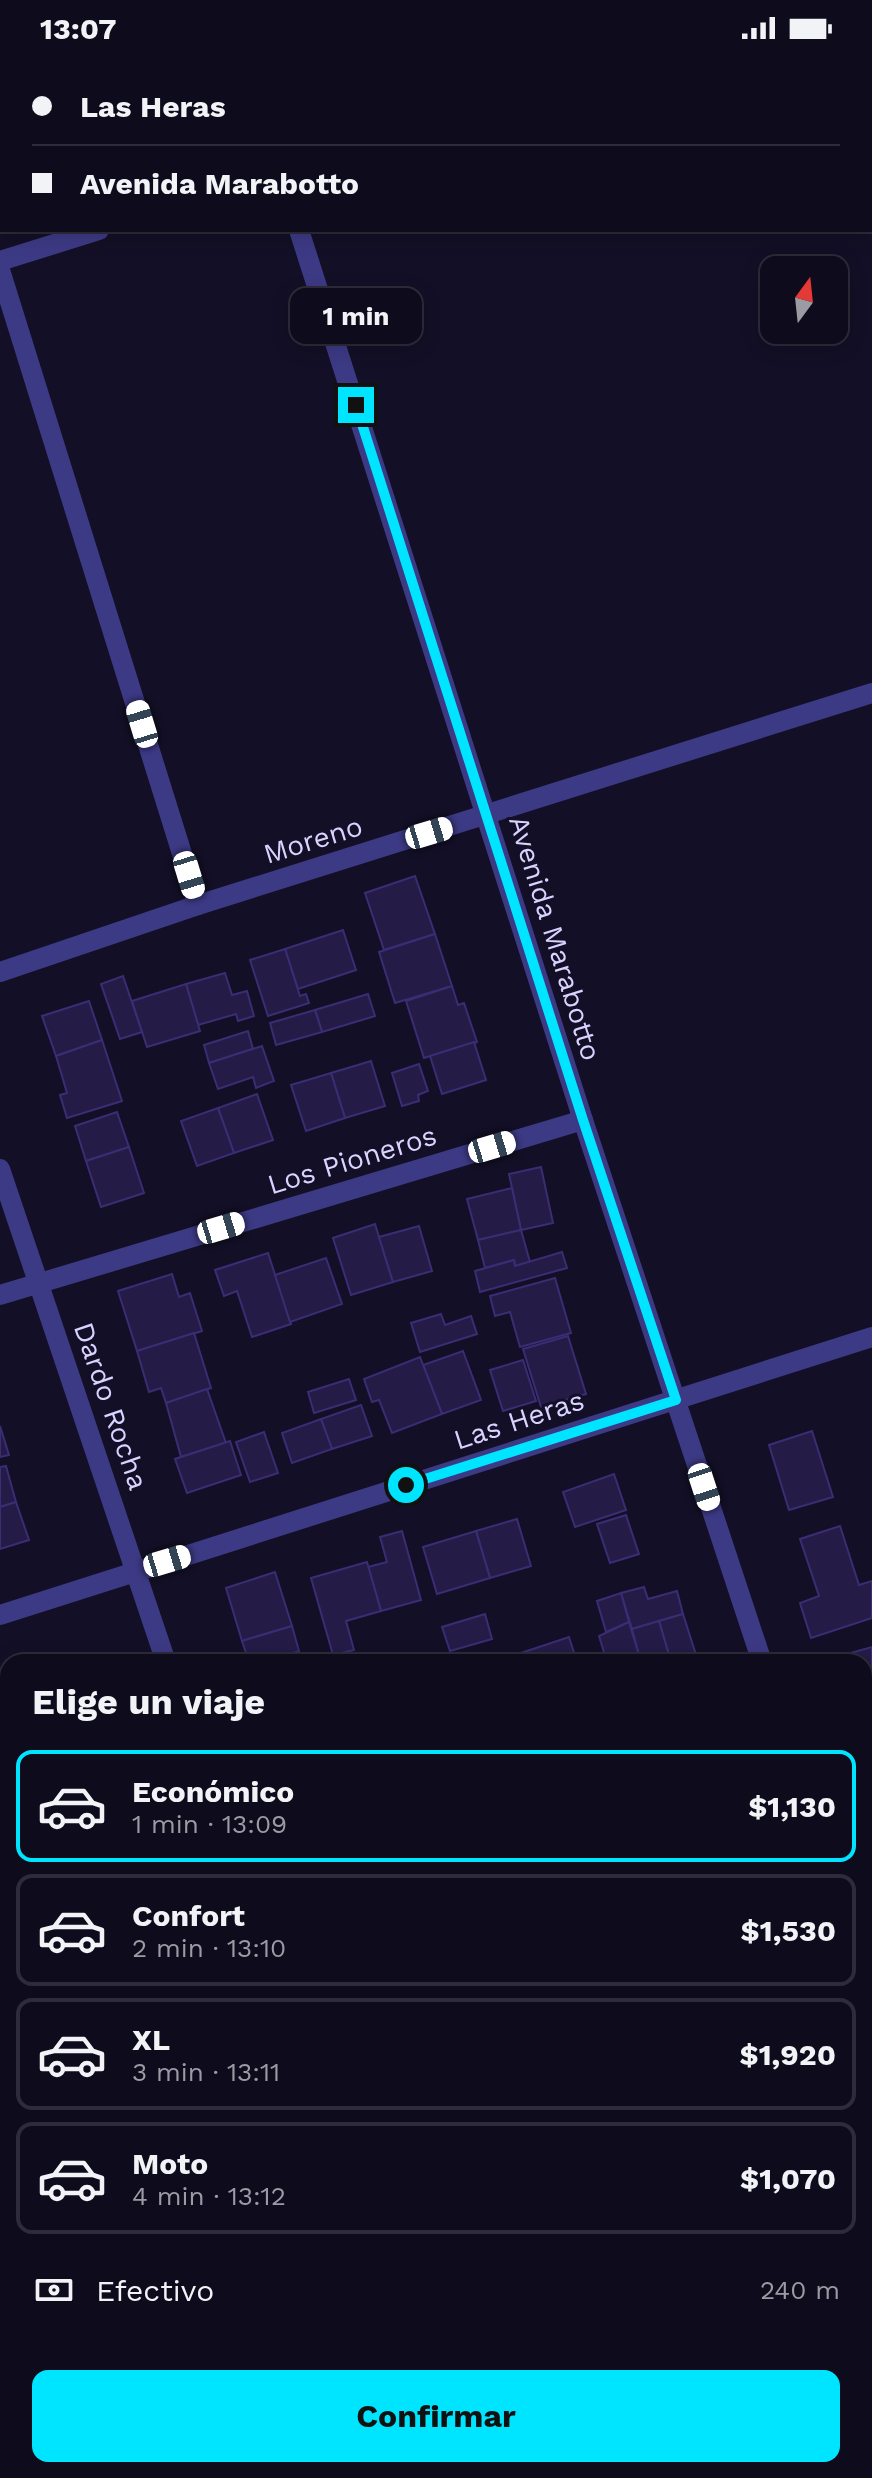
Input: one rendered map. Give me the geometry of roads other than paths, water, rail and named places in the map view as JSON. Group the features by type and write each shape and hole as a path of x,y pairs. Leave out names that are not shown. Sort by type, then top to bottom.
{"street":[{"path":"0,261 93,232"},
{"name":"Avenida Marabotto","path":"300,232 583,1120 759,1654"},
{"path":"0,270 198,905"},
{"name":"Moreno","path":"0,972 198,905 872,693"},
{"name":"Los Pioneros","path":"0,1295 583,1120"},
{"name":"Dardo Rocha","path":"0,1169 163,1654"},
{"name":"Las Heras","path":"0,1615 872,1337"}]}
